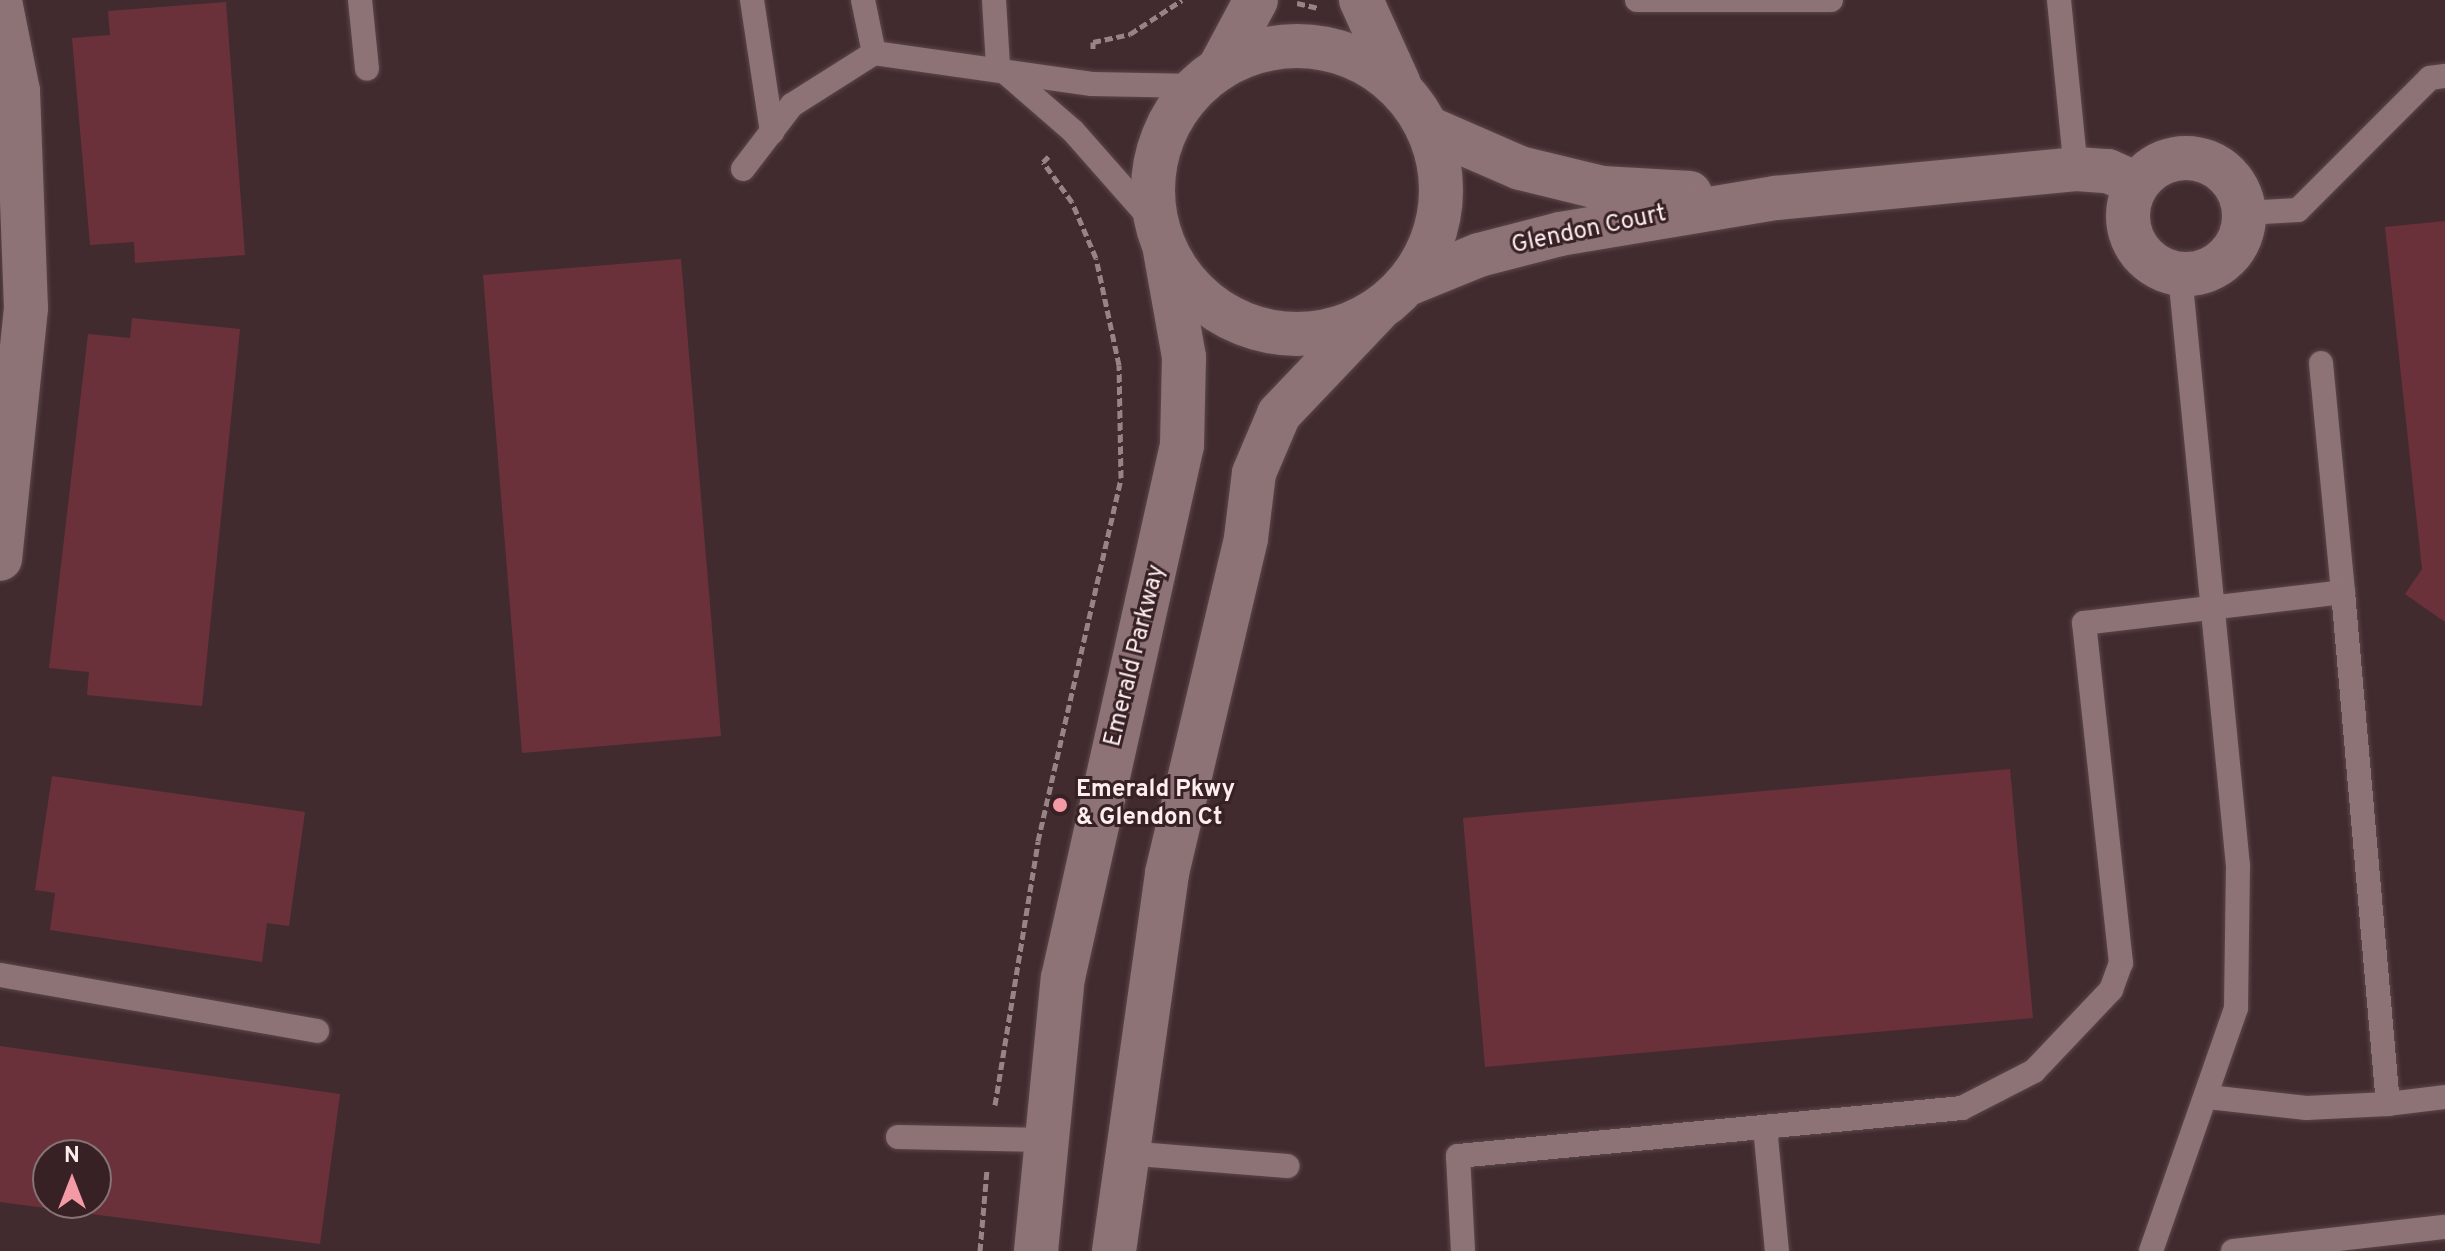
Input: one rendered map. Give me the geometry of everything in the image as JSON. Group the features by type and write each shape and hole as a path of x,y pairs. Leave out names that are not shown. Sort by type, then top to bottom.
{"main road":[{"path":"1208,77 1256,0"},
{"path":"0,1 18,91 26,308 0,559"},
{"path":"1114,1251 1125,1153 1167,873 1263,442 1343,340 1392,298 1430,249 1441,209 1441,168 1428,128 1346,4"},
{"path":"1208,77 1258,52 1300,46 1355,58 1401,90"},
{"name":"Emerald Parkway","path":"1036,1251 1044,1140 1063,978 1182,445 1184,357 1160,237 1154,165 1177,109 1208,77"},
{"name":"Glendon Court","path":"1428,128 1520,168 1602,188 1776,198"},
{"path":"2197,158 2229,176 2245,213 2242,233 2219,265 2180,274 2153,263 2133,242 2129,202 2137,184 2163,162 2197,158"},
{"name":"Glendon Court","path":"1160,237 1188,284 1219,312 1270,332 1325,332 1479,255 1560,234 1776,198 2076,169 2108,171 2137,184"}],"lane":[{"path":"360,0 367,69"},
{"path":"752,0 772,132"},
{"path":"863,0 874,53"},
{"path":"994,0 998,66 1073,131 1160,237"},
{"path":"1637,0 1831,0"},
{"path":"2059,0 2076,169"},
{"path":"743,169 792,105 874,53 998,66 1092,84 1208,77"},
{"path":"2245,213 2298,210 2430,78 2445,76"},
{"path":"2151,1251 2208,1097 2236,1008 2238,866 2180,274"},
{"path":"2321,363 2388,1104"},
{"path":"1463,1251 1458,1156 1962,1108 2034,1071 2111,990 2121,963 2084,623 2213,603 2343,592"},
{"path":"0,975 317,1031"},
{"path":"2208,1097 2306,1108 2388,1104 2445,1097"},
{"path":"1765,1127 1777,1251"},
{"path":"898,1137 1044,1140"},
{"path":"1125,1153 1287,1166"},
{"path":"2233,1251 2445,1227"}],"path":[{"path":"1092,64 1093,42 1130,34 1182,0"},
{"path":"1288,0 1346,4"},
{"path":"995,1106 1041,825 1121,478 1119,365 1096,258 1072,202 1043,162 1058,147"},
{"path":"980,1251 987,1162"}],"building":[{"path":"226,2 245,255 135,263 134,242 90,245 72,38 110,35 108,11"},
{"path":"2445,221 2445,622 2405,594 2422,569 2385,227"},
{"path":"681,259 721,736 522,753 483,275"},
{"path":"132,318 240,329 202,706 87,695 89,672 49,668 88,334 130,338"},
{"path":"2010,769 2033,1018 1485,1067 1463,818"},
{"path":"52,776 305,812 289,926 267,923 262,962 50,930 55,893 35,890"},
{"path":"0,1046 340,1094 320,1244 112,1217 112,1139 32,1139 32,1206 0,1202"}],"place":[{"name":"Emerald Pkwy & Glendon Ct","path":"1060,805"}]}
